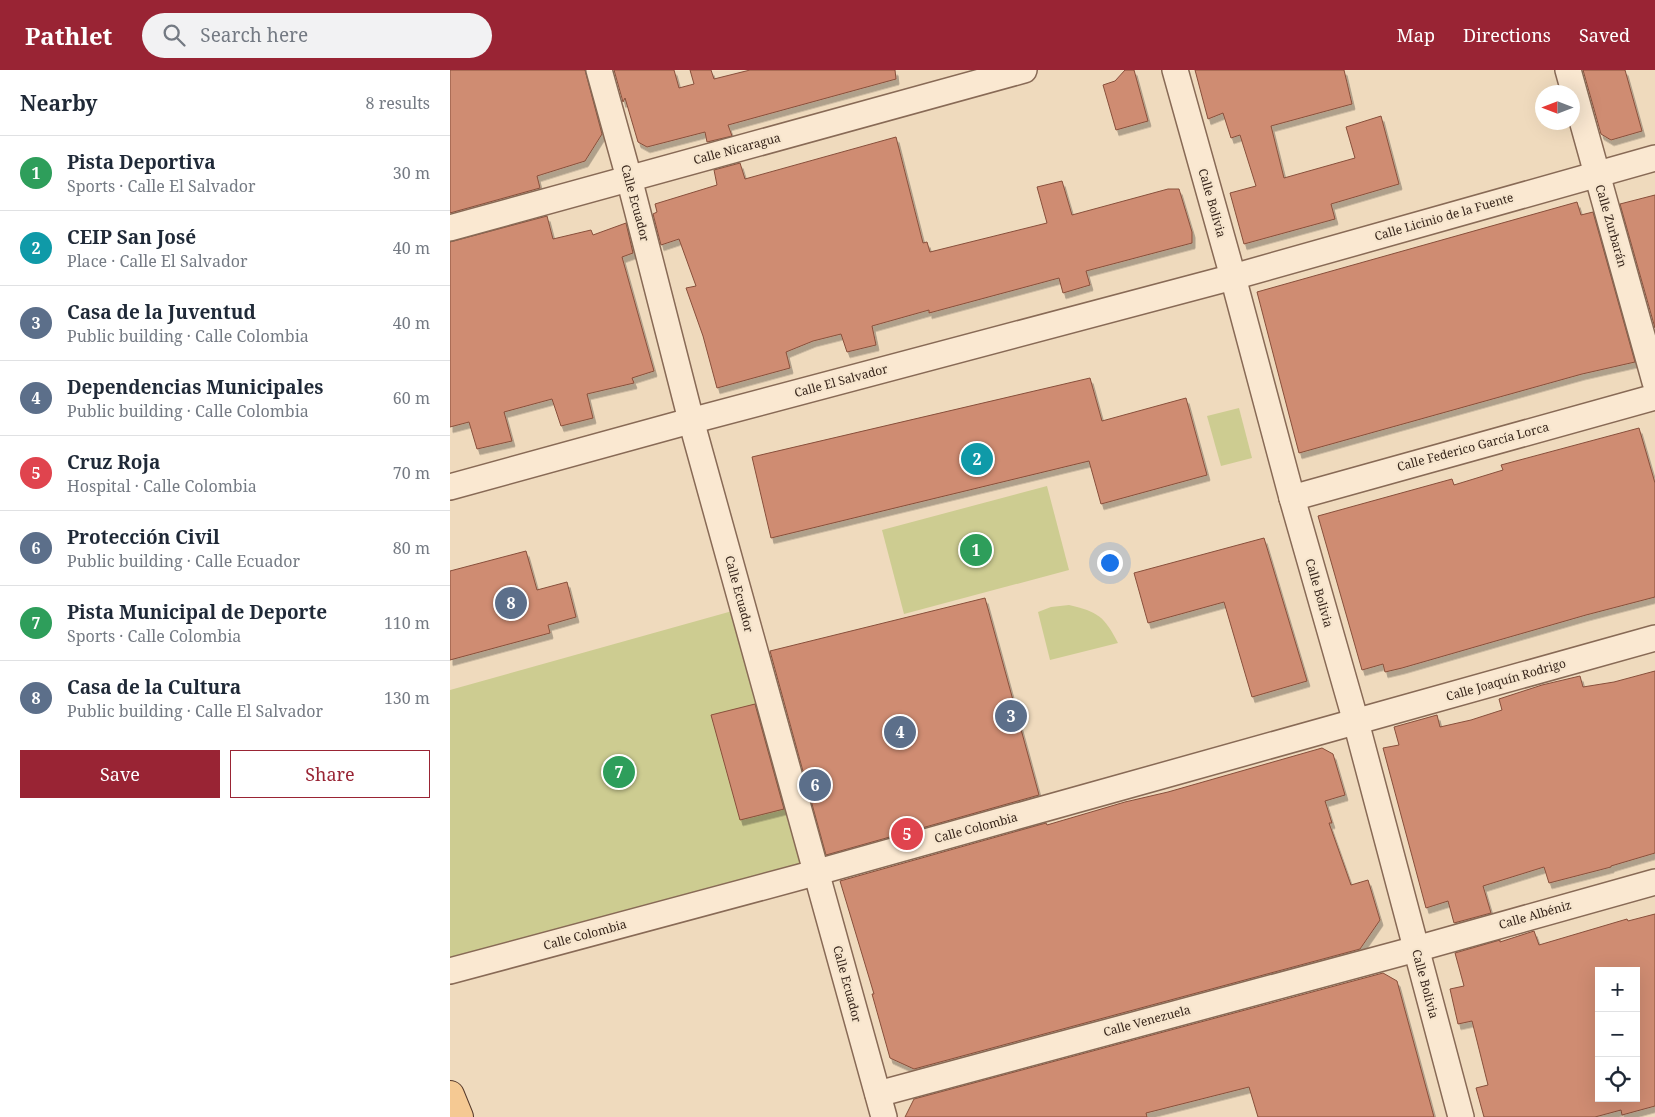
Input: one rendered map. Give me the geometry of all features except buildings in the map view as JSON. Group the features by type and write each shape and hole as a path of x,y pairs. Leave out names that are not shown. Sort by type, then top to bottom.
{"main road":[{"path":"450,1095 459,1117"}],"street":[{"name":"Calle Ecuador","path":"599,70 629,178 691,420 881,1105"},
{"name":"Calle Nicaragua","path":"450,228 1024,70"},
{"name":"Calle Bolivia","path":"1175,70 1292,498 1356,722 1461,1117"},
{"name":"Calle Zurbarán","path":"1568,70 1655,382"},
{"name":"Calle Licinio de la Fuente","path":"1233,277 1655,158"},
{"name":"Calle El Salvador","path":"450,487 691,420 1233,277"},
{"name":"Calle Federico García Lorca","path":"1292,498 1655,397"},
{"name":"Calle Joaquín Rodrigo","path":"1356,722 1655,638"},
{"name":"Calle Colombia","path":"450,971 816,872 1356,722"},
{"name":"Calle Albéniz","path":"1416,949 1655,882"},
{"name":"Calle Venezuela","path":"881,1105 1416,949"}],"shaded area":[{"path":"1239,408 1252,458 1221,466 1207,416"},
{"path":"1047,486 1069,570 904,614 882,530"},
{"path":"1069,605 1087,610 1099,616 1109,627 1118,643 1050,660 1038,612 1051,607"},
{"path":"743,608 816,872 450,971 450,690"}],"place":[{"name":"CEIP San José","path":"977,459"},
{"name":"Pista Deportiva","path":"976,550"},
{"name":"Casa de la Cultura","path":"511,603"},
{"name":"Casa de la Juventud","path":"1011,716"},
{"name":"Dependencias Municipales","path":"900,732"},
{"name":"Pista Municipal de Deporte","path":"619,772"},
{"name":"Protección Civil","path":"815,785"},
{"name":"Cruz Roja","path":"907,834"}]}
